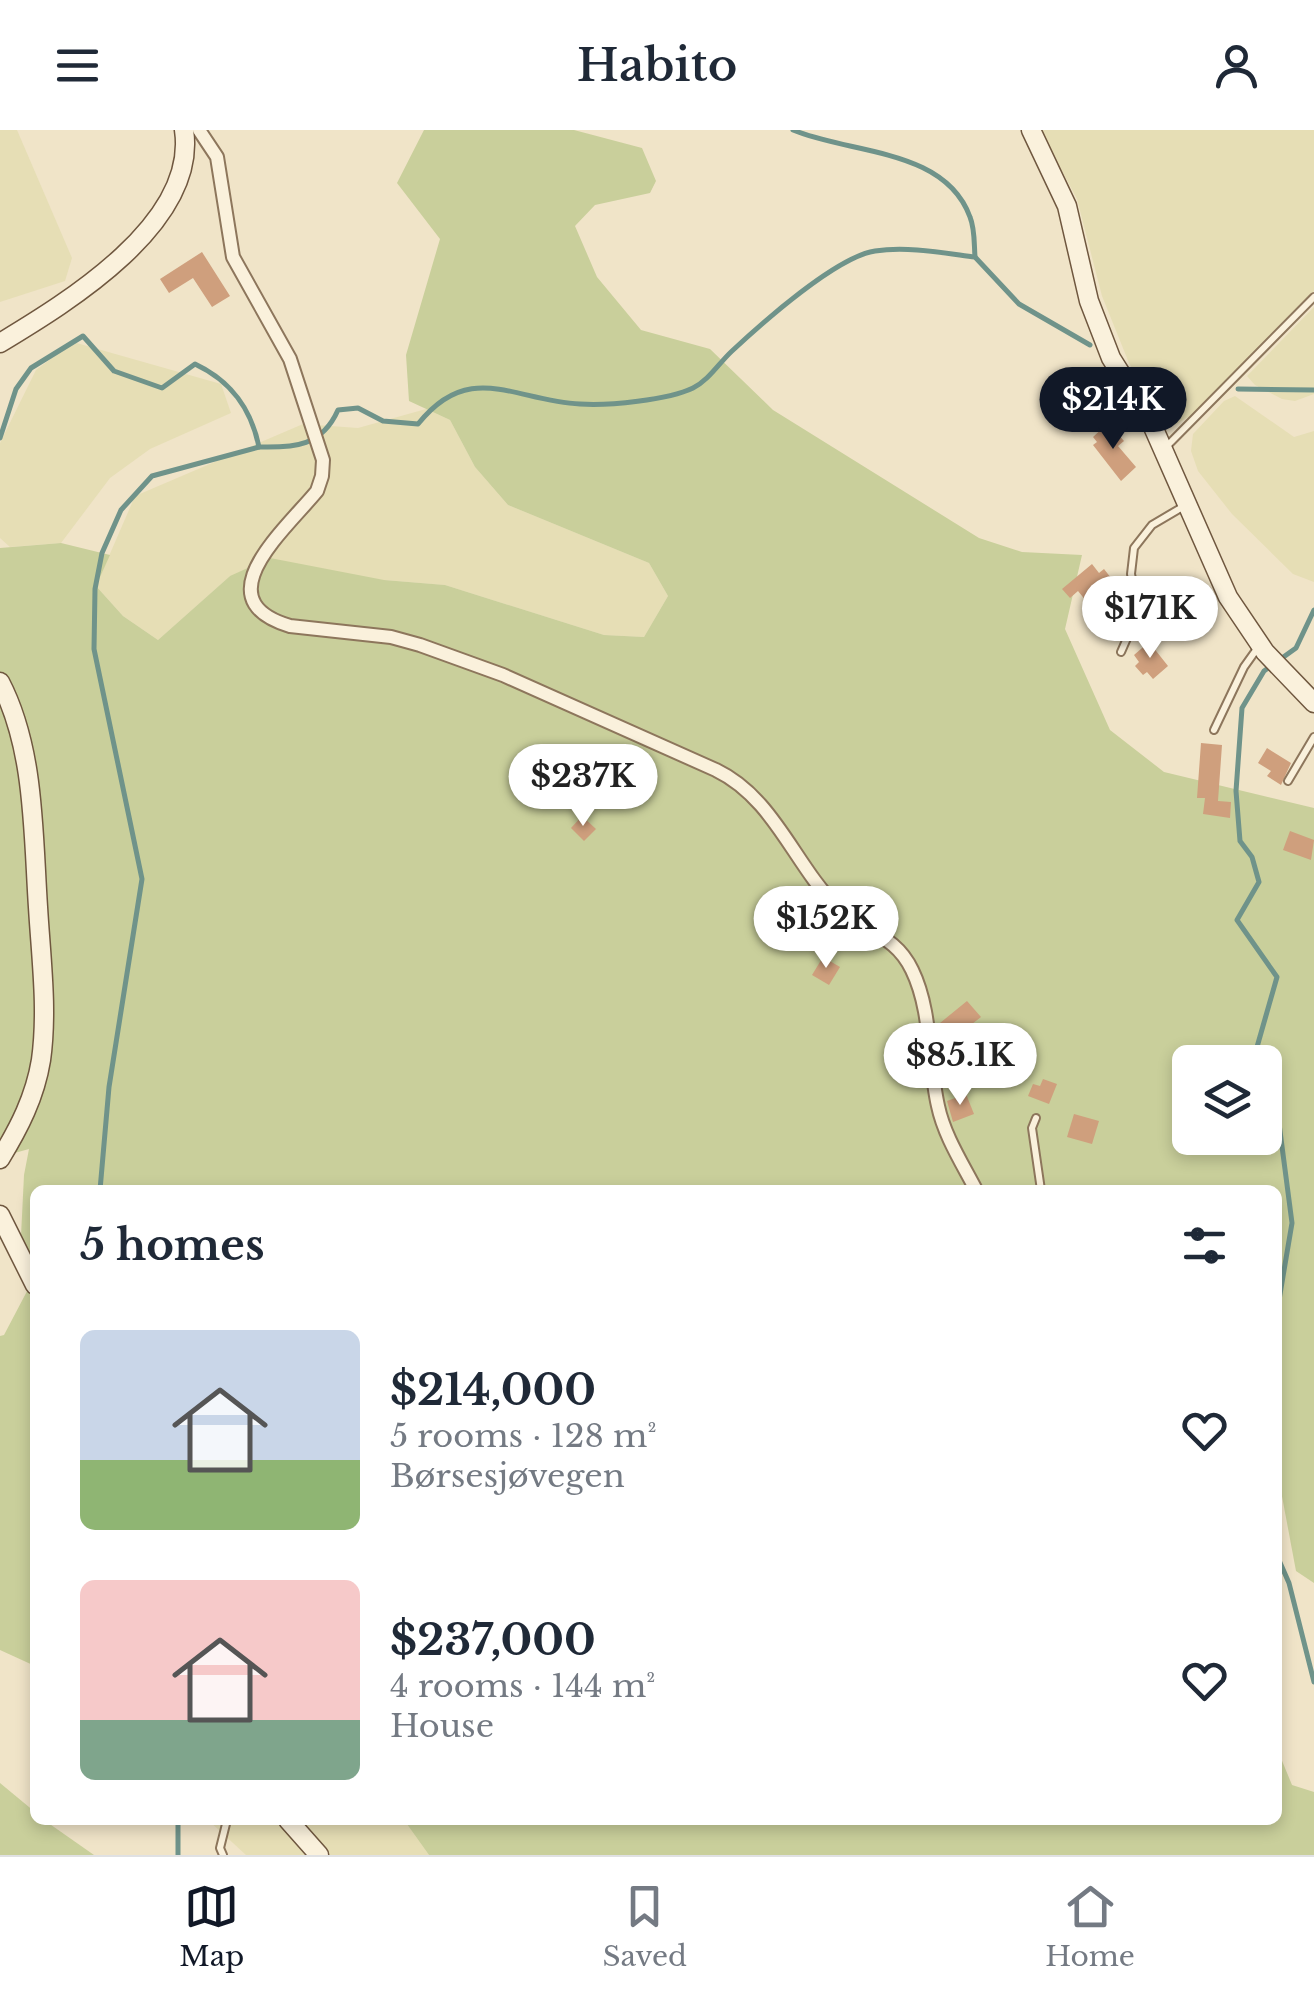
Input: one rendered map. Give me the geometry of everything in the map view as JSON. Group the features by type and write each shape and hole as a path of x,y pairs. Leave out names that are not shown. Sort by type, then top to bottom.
{"main road":[{"path":"0,344 86,286 149,228 180,179 186,148 184,130"},
{"path":"1031,130 1067,206 1089,301 1103,342 1164,449 1228,597 1271,658 1314,703"},
{"path":"0,682 14,712 32,817 44,1015 41,1060 28,1106 0,1159"},
{"path":"0,1215 30,1276"},
{"path":"292,1825 319,1855"}],"street":[{"path":"199,130 217,157 233,257 290,360 323,460 317,491 254,572 250,594 256,608 276,622 290,626 391,637 503,674 716,770 746,789 762,805 836,907 891,940 912,969 921,997 941,1119 974,1185"}],"lane":[{"path":"1164,449 1314,297"},
{"path":"1121,652 1139,611 1131,574 1134,548 1152,525 1187,504"},
{"path":"1214,730 1244,667 1271,658"},
{"path":"1288,781 1314,738"},
{"path":"1036,1118 1032,1128 1041,1185"},
{"path":"222,1855 225,1825"}],"shaded area":[{"path":"0,130 17,130 72,258 65,281 0,302"},
{"path":"1040,130 1314,130 1314,291 1195,413 1175,425 1163,419 1129,363 1102,296 1077,199"},
{"path":"1314,307 1314,394 1295,401 1255,385 1247,376"},
{"path":"73,342 221,384 231,413 150,449 110,478 61,543 10,547 0,538 0,443 36,370"},
{"path":"1235,396 1294,437 1314,431 1314,582 1293,574 1232,514 1198,471 1191,451 1193,434 1224,401"},
{"path":"426,409 450,420 475,467 508,505 649,563 668,596 644,637 604,635 445,585 230,576 158,640 123,616 96,586 135,496 303,424 358,428"},
{"path":"213,1825 408,1825 429,1855 246,1855"}],"green space":[{"path":"424,130 574,130 642,148 656,181 650,193 595,205 575,226 597,277 641,330 710,349 773,410 979,538 1022,552 1082,555 1065,629 1110,730 1164,772 1314,808 1314,1583 1296,1571 1282,1496 1282,1185 30,1185 30,1257 21,1236 29,1149 0,1157 0,548 61,543 110,555 96,586 123,616 158,640 230,576 270,558 384,580 445,585 604,635 644,637 668,596 649,563 508,505 475,467 450,420 409,401 406,355 440,239 397,183"},
{"path":"30,1286 30,1664 0,1650 0,1336"},
{"path":"1282,1761 1292,1785 1314,1792 1314,1855 429,1855 408,1825 1282,1825"},
{"path":"0,1783 30,1808 30,1825 51,1825 94,1855 0,1855"}],"building":[{"path":"202,252 230,296 212,307 193,278 169,293 160,279"},
{"path":"1108,423 1124,441 1118,446 1136,467 1121,481 1093,445 1097,442 1093,437"},
{"path":"1092,564 1099,573 1104,569 1122,592 1118,596 1131,612 1127,621 1112,633 1107,627 1101,631 1093,622 1099,617 1078,591 1070,598 1062,589"},
{"path":"1149,642 1168,666 1153,679 1135,666 1139,662 1134,655"},
{"path":"1201,743 1222,745 1218,801 1231,802 1230,818 1203,814 1205,798 1197,798"},
{"path":"1267,748 1291,763 1281,785 1267,776 1271,771 1258,763"},
{"path":"582,816 596,829 584,841 571,828"},
{"path":"1290,831 1314,840 1311,860 1283,850"},
{"path":"823,957 840,967 829,985 812,975"},
{"path":"967,1001 981,1017 972,1024 986,1063 972,1069 958,1036 954,1039 940,1023"},
{"path":"1043,1079 1057,1084 1049,1104 1028,1096 1033,1084 1040,1086"},
{"path":"966,1094 974,1114 953,1122 947,1101"},
{"path":"1074,1114 1099,1121 1092,1144 1067,1137"}],"waterway":[{"path":"793,130 894,157 940,178 958,194 970,217 975,257"},
{"path":"0,438 16,389 31,368 83,336 114,371 162,388 195,364 208,371 238,397 251,420 259,447 284,447 315,438 338,410 358,408 383,421 418,424 437,404 475,388 580,404 669,396 704,381 762,324 821,278 840,265 875,251 975,257 1019,304 1090,345"},
{"path":"1238,389 1314,390"},
{"path":"100,1185 109,1087 142,879 94,649 95,589 102,553 121,510 152,476 259,447"},
{"path":"1258,1045 1277,977 1237,920 1259,882 1252,857 1240,841 1236,791 1242,708 1264,671 1296,648 1314,610"},
{"path":"1282,1146 1292,1223 1282,1282"},
{"path":"1282,1567 1314,1682"},
{"path":"178,1825 178,1855"}]}
